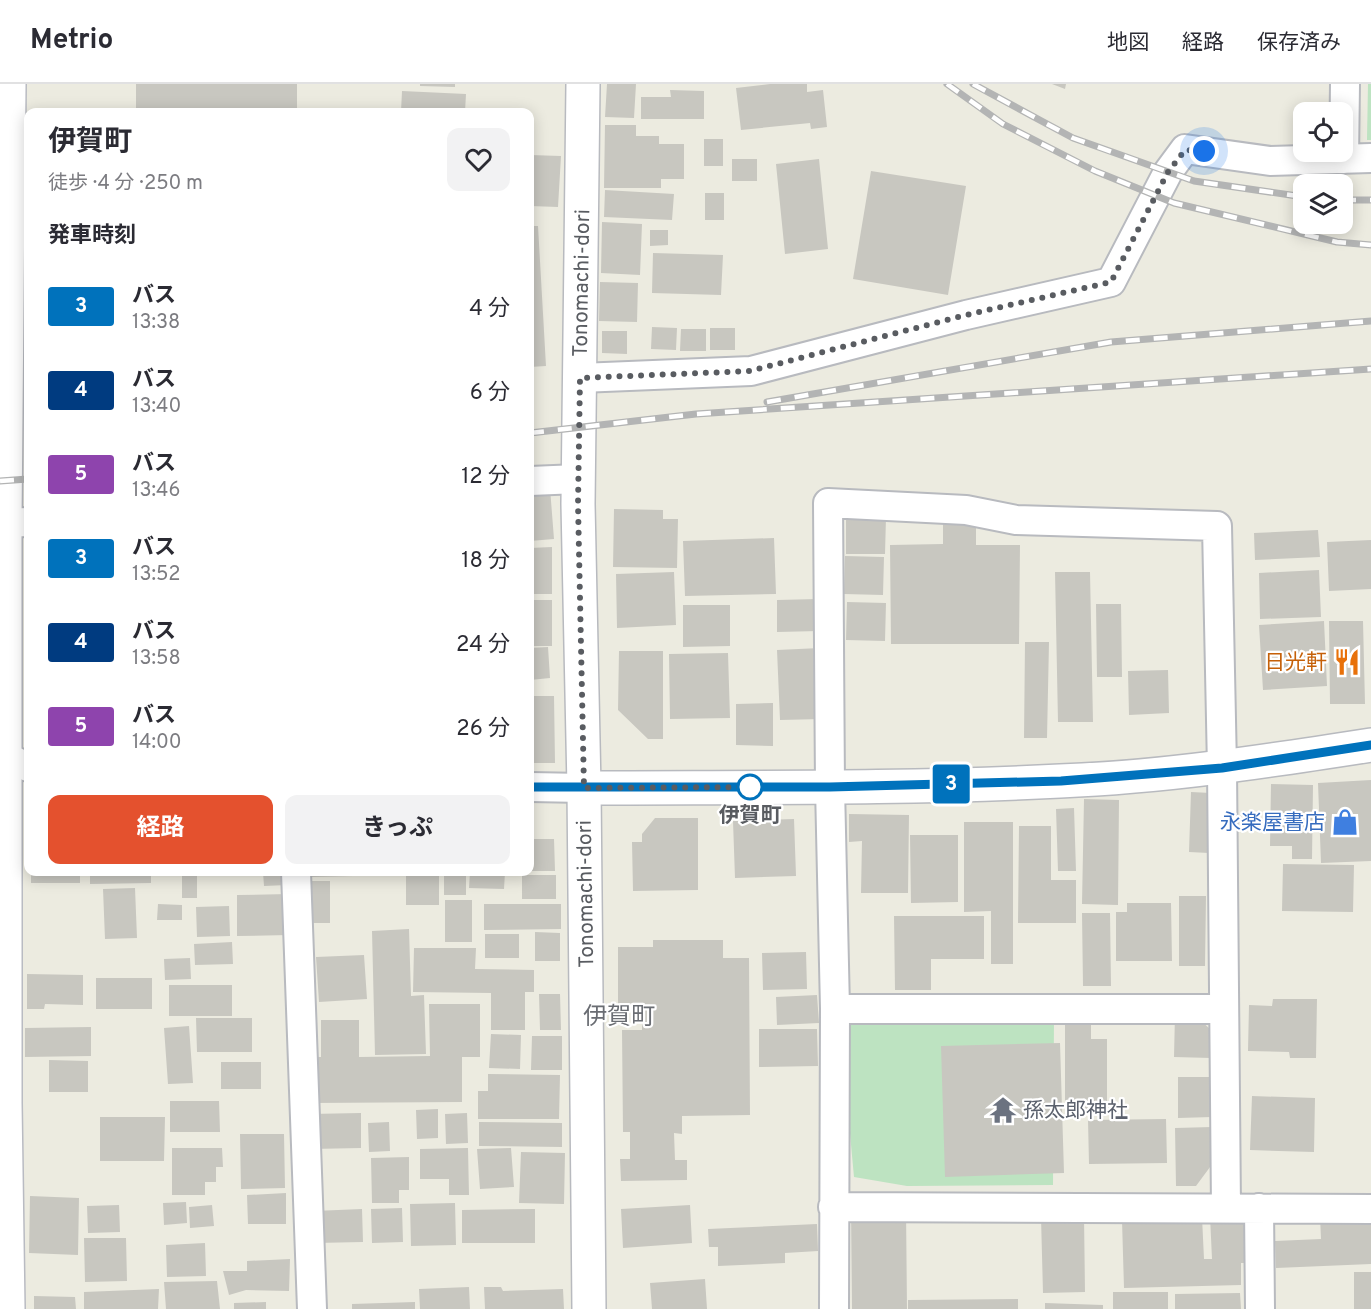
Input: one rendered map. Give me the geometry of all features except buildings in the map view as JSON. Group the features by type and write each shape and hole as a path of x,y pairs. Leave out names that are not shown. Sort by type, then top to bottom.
{"street":[{"path":"8,1309 5,1114 17,523 9,84"},
{"name":"Tonomachi-dori","path":"583,84 579,479 589,1309"},
{"path":"580,378 750,371 966,315 1111,282 1168,172 1185,150 1270,161 1358,158 1345,84"},
{"path":"534,481 579,479"},
{"path":"834,1309 835,1009 830,787 828,503 966,510 1016,520 1217,526 1222,768 1226,1208"},
{"path":"534,787 830,787 1061,781 1222,768 1371,745"},
{"path":"296,876 312,1309"},
{"path":"835,1009 1224,1009"},
{"path":"833,1207 1371,1209"},
{"path":"1259,1208 1260,1309"}],"green space":[{"path":"1368,84 1371,84 1371,140 1367,140"},
{"path":"839,1015 1054,1017 1053,1185 907,1186 854,1177"}],"railway":[{"path":"947,84 1003,124 1095,171 1174,203 1337,242 1371,245"},
{"path":"973,84 1073,138 1194,181 1293,195"},
{"path":"1353,200 1371,200"},
{"path":"767,402 1111,342 1371,321"},
{"path":"534,433 696,414 1371,369"},
{"path":"0,481 24,479"}],"bus line":[{"name":"3","path":"534,787 830,787 1061,781 1222,768 1371,745"}],"place":[{"name":"日光軒","path":"1347,662"},
{"name":"伊賀町","path":"750,787"},
{"name":"永楽屋書店","path":"1345,822"},
{"name":"孫太郎神社","path":"1003,1110"}],"district":[{"name":"伊賀町","path":"619,1016"}],"route":[{"path":"750,787 584,788 578,504 580,378 750,371 966,315 1111,282 1168,172 1185,150 1204,151"}]}
